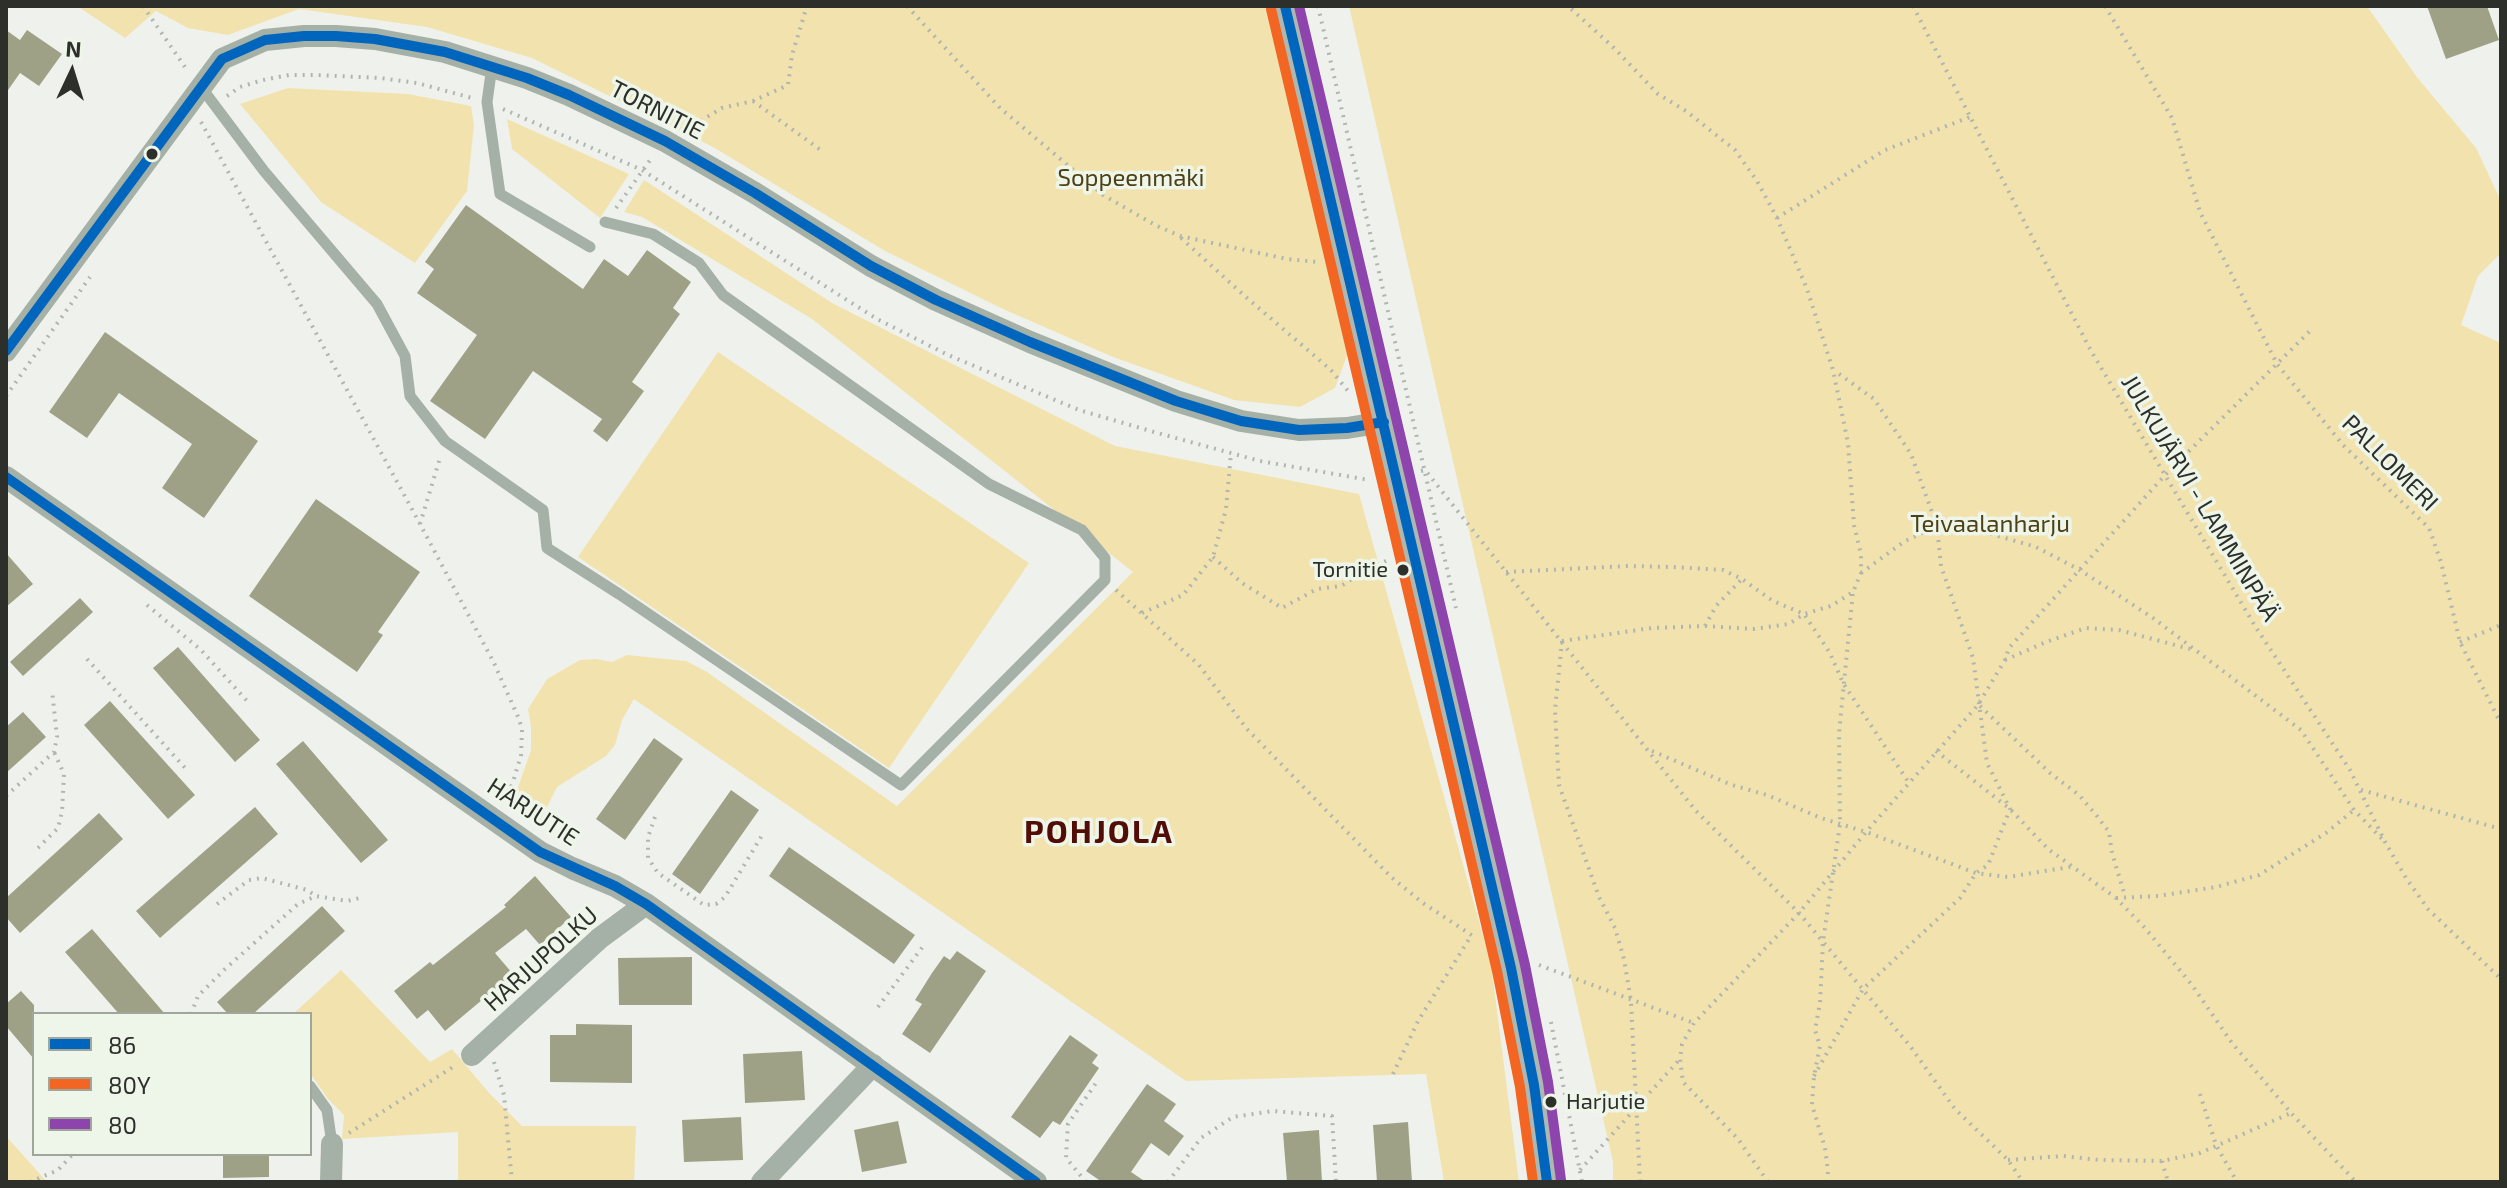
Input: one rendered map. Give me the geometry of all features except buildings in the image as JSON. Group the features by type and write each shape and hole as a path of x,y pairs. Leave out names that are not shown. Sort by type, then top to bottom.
{"main road":[{"path":"1285,6 1384,422 1410,473 1534,1085 1547,1182"}],"street":[{"name":"TORNITIE","path":"6,351 208,95 222,59 265,40 336,36 375,39 445,52 569,95 665,141 871,266 936,300 1163,396 1225,417 1291,429 1347,428 1384,422"},
{"name":"HARJUTIE","path":"6,477 540,852 615,886 646,904 1036,1182"},
{"name":"HARJUPOLKU","path":"480,1048 600,938 646,904"},
{"path":"762,1182 873,1065"},
{"path":"331,1182 332,1144"}],"lane":[{"path":"492,66 487,102 500,194 590,247"},
{"path":"208,95 264,171 377,304 405,356 410,396 445,441 543,510 547,548 901,785 1105,580 1105,558 1082,530 989,484 723,295 699,263 653,234 605,222"},
{"path":"312,1089 327,1110 332,1144"}],"path":[{"path":"143,6 179,60 208,95"},
{"path":"605,222 665,141 722,108 753,101 788,85 792,55 807,6"},
{"path":"907,6 1000,108 1103,195 1180,236 1287,259 1346,264"},
{"path":"1568,6 1658,94 1686,111 1735,150 1757,181 1777,218 1807,289 1833,370 1848,443 1861,573 1853,592 1843,683 1839,733 1840,824 1823,942 1820,1003 1815,1030 1820,1046 1812,1105 1825,1148 1827,1182"},
{"name":"JULKUJÄRVI - LAMMINPÄÄ","path":"1913,6 2091,351 2255,626 2350,770 2385,842 2428,909 2501,979"},
{"name":"PALLOMERI","path":"2105,6 2172,118 2200,212 2277,364 2343,445 2429,528 2441,562 2460,642 2501,724"},
{"path":"208,95 289,75 316,75 417,83 487,102 642,170 877,319 948,355 1079,410 1260,461 1372,481 1410,473 1506,572 1696,811 1799,913 1910,1046 1955,1109 2008,1160 2023,1182"},
{"path":"192,132 200,121 208,95"},
{"path":"753,101 822,151"},
{"path":"1777,218 1885,150 1970,117"},
{"path":"200,121 494,663 522,730 518,768 501,808"},
{"path":"1180,236 1331,370"},
{"path":"6,396 97,267"},
{"path":"1768,1182 1738,1139 1683,1082 1682,1044 1694,1023 1799,913 1978,705 2009,648 2166,474 2313,328"},
{"path":"1814,1076 1863,989 1960,898 1976,873 1988,865 2010,809 1987,763 1973,658 1941,566 1937,526 1911,454 1874,399 1833,370"},
{"path":"420,524 445,441"},
{"path":"1142,613 1183,595 1213,557 1226,509 1231,453"},
{"path":"1861,573 1905,541 1937,526 1967,527 2036,547 2080,570 2153,618 2301,730 2354,810 2385,842"},
{"path":"1213,557 1242,583 1282,608 1317,589 1341,586 1372,566 1389,560"},
{"path":"1506,572 1673,567 1723,570 1742,579 1773,601 1804,614 1830,653 1843,683 1909,783"},
{"path":"1705,626 1716,606 1742,579"},
{"path":"1105,580 1199,665 1246,728 1391,877 1471,936 1507,953"},
{"path":"1562,641 1652,628 1705,626 1753,629 1789,624 1804,614 1831,606 1853,592"},
{"path":"147,605 201,650 248,702"},
{"path":"2460,642 2501,625"},
{"path":"2005,660 2086,628 2119,630 2195,651"},
{"path":"1562,641 1555,710 1559,785 1599,897 1615,928 1624,959 1631,1001 1640,1182"},
{"path":"87,659 186,769"},
{"path":"38,848 58,828 62,812 64,774 54,752 57,737 52,690"},
{"path":"1978,705 2050,773 2079,795 2097,816 2109,832 2125,896"},
{"path":"1649,750 1732,785 1767,795 1976,873 2008,877 2070,867"},
{"path":"1936,751 2010,809 2070,867 2116,898 2192,985 2232,1043 2291,1113 2356,1182"},
{"path":"6,796 54,752"},
{"path":"2361,790 2501,829"},
{"path":"2116,898 2158,896 2216,887 2259,875 2326,833 2354,810"},
{"path":"655,817 648,837 648,858 658,873 704,905 716,904 725,897 764,832"},
{"path":"217,904 249,880 262,878 307,890 316,896 347,901 360,898"},
{"path":"192,1012 198,996 225,969 298,904 316,896"},
{"path":"1393,1074 1418,1021 1471,936"},
{"path":"878,1007 924,945"},
{"path":"1539,965 1694,1023"},
{"path":"332,1144 480,1048 504,1095 512,1182"},
{"path":"1580,1170 1680,1059"},
{"path":"1086,1182 1066,1158 1068,1124 1098,1080"},
{"path":"2200,1094 2216,1145 2237,1182"},
{"path":"1168,1182 1201,1138 1233,1117 1273,1111 1332,1116 1336,1182"},
{"path":"2008,1160 2063,1156 2162,1161 2200,1153 2291,1113"},
{"path":"30,1182 58,1170 71,1156"},
{"path":"2162,1161 2168,1182"}],"green space":[{"name":"Soppeenmäki","path":"77,6 1269,6 1348,353 1335,388 1300,407 1234,400 1113,357 1003,309 885,251 713,147 532,58 427,27 299,9 228,35 188,28 156,11 125,38"},
{"name":"Teivaalanharju","path":"1349,6 2367,6 2416,76 2476,148 2501,201 2501,253 2478,276 2461,325 2501,343 2501,1182 1613,1182 1613,1162"},
{"path":"288,88 408,94 471,106 474,125 467,191 415,263 321,202 240,104"},
{"path":"507,119 629,174 600,218 512,149"},
{"path":"644,180 832,303 1115,446 1359,494 1491,964 1519,1182 1444,1182 1426,1074 1186,1081 634,699 622,720 615,745 606,756 557,787 538,825 514,809 515,796 531,750 528,709 547,679 580,660 612,662 627,655 686,661 707,672 897,806 1133,572 812,319 642,217 624,212"},
{"path":"718,352 1029,563 889,768 578,557"},
{"path":"341,970 430,1062 452,1049 522,1126 636,1126 634,1182 458,1182 458,1132 342,1139 344,1115 312,1076 312,1012 295,1012"},
{"path":"6,1136 47,1182 6,1182"}],"transit line":[{"name":"86","path":"1285,6 1511,968 1534,1085 1547,1182"},
{"name":"80","path":"1299,6 1525,965 1548,1082 1561,1180"},
{"name":"80Y","path":"1271,9 1497,971 1520,1087 1533,1182"},
{"name":"86","path":"6,351 222,59 265,40 336,36 375,39 445,52 569,95 665,141 871,266 936,300 1176,401 1241,421 1299,430 1347,428 1384,422"},
{"name":"86","path":"6,477 540,852 615,886 646,904 1036,1182"}],"place":[{"name":"Tornitie","path":"1403,570"},
{"name":"Harjutie","path":"1551,1102"}],"district":[{"name":"POHJOLA","path":"1099,832"}]}
